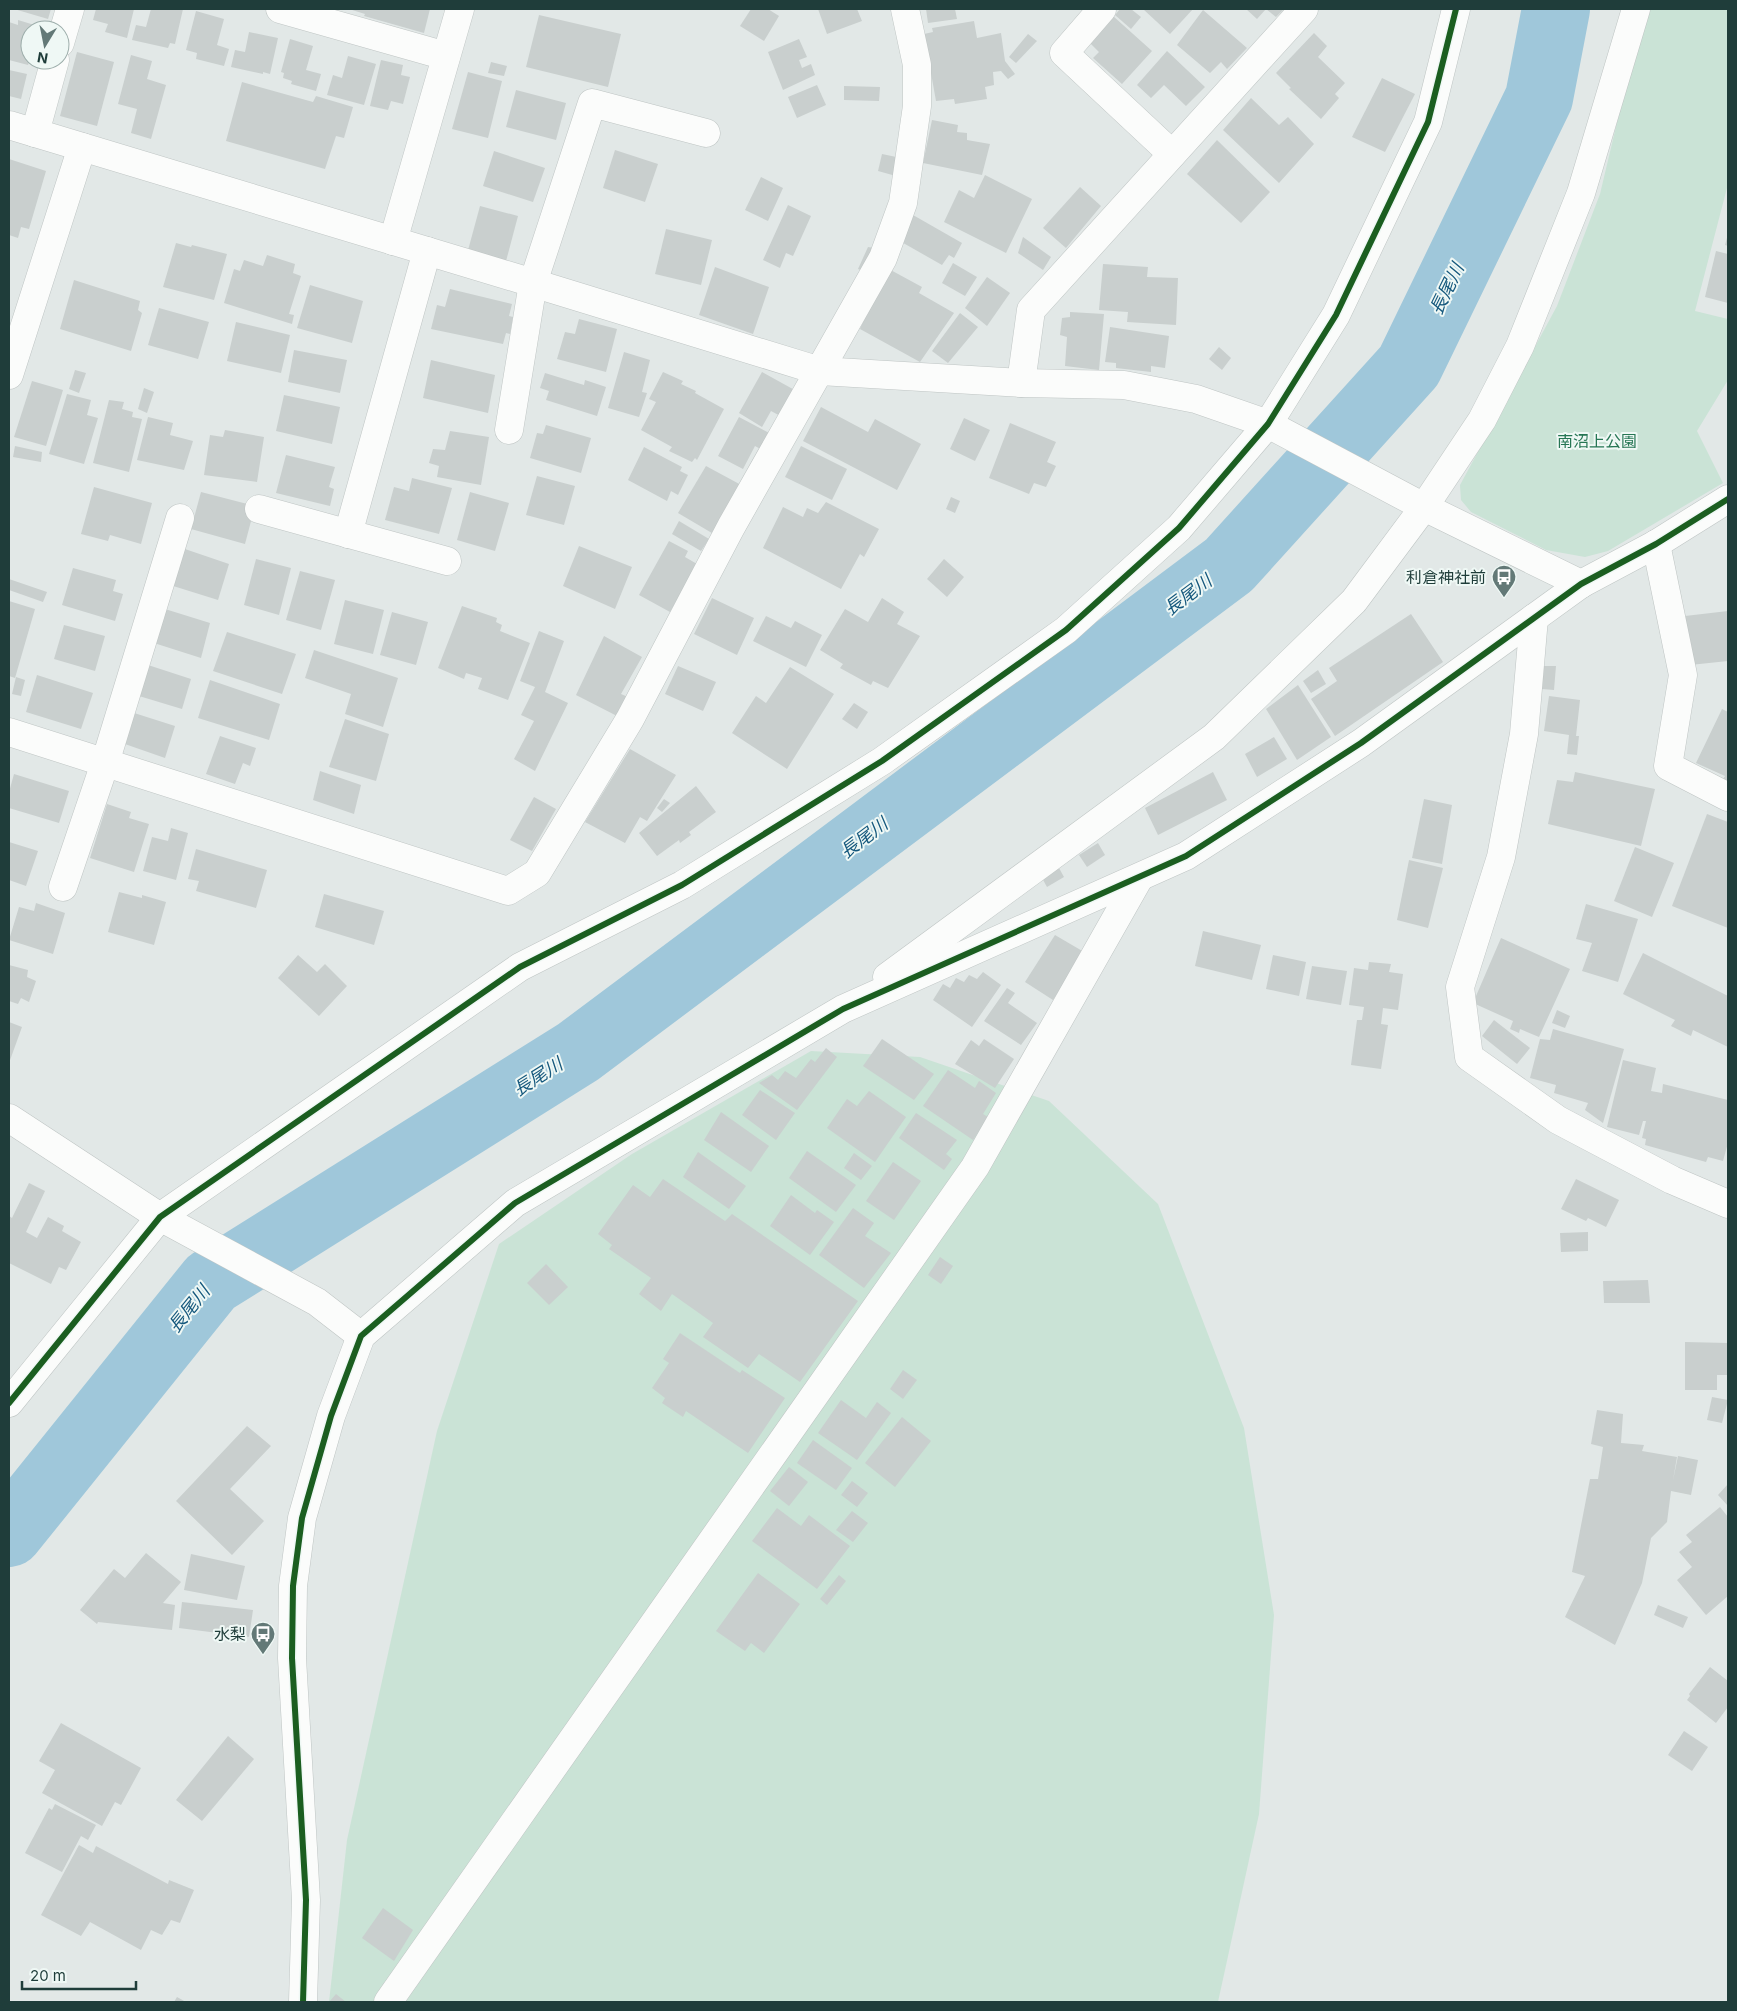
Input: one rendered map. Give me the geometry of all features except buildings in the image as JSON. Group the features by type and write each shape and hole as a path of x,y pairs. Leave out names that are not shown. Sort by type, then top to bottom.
{"street":[{"path":"280,9 446,56"},
{"path":"393,241 460,9"},
{"path":"9,732 508,891 538,873 630,719 731,527 883,258 903,203 917,106 916,65 905,9"},
{"path":"1102,9 1064,53 1172,154"},
{"path":"1022,383 1031,310 1304,9"},
{"path":"9,1403 160,1217 520,967 682,885 882,760 1066,630 1180,528 1268,424 1336,315 1428,122 1456,9"},
{"path":"303,2002 306,1900 292,1658 293,1586 302,1518 331,1416 361,1336 515,1203 843,1009 1214,738 1354,601 1413,501 1482,420 1520,346 1581,193 1636,9"},
{"path":"35,133 52,70"},
{"path":"510,430 533,283 592,103 706,133"},
{"path":"9,125 533,283 820,372 1022,383 1124,385 1196,399 1268,424 1413,501 1582,584"},
{"path":"9,375 82,147"},
{"path":"348,534 427,251"},
{"path":"843,1009 1186,856 1353,748 1582,584 1656,544 1728,499"},
{"path":"260,509 446,561"},
{"path":"63,887 105,763 180,518"},
{"path":"1656,544 1683,676 1668,766 1728,798"},
{"path":"1534,618 1524,734 1501,857 1460,987 1469,1057 1558,1120 1672,1180 1728,1204"},
{"path":"388,2002 976,1167 1139,878"},
{"path":"9,1118 160,1217 317,1302 361,1336"}],"green space":[{"name":"南沼上公園","path":"1644,9 1728,9 1728,184 1695,311 1728,319 1728,380 1697,431 1723,483 1608,551 1585,557 1546,550 1471,512 1461,500 1460,485 1557,306 1600,194"},
{"path":"811,1051 920,1057 1049,1101 1158,1204 1244,1428 1274,1615 1259,1814 1218,2002 329,2002 347,1840 437,1431 499,1244 632,1154"}],"waterway":[{"name":"長尾川","path":"9,1533 211,1282 578,1052 1229,565 1409,366 1539,98 1556,9"}],"cycle path":[{"path":"9,1403 160,1217 520,967 682,885 882,761 1066,630 1179,528 1268,424 1336,315 1428,122 1456,9"},
{"path":"303,2002 306,1900 292,1658 293,1586 302,1518 331,1416 361,1336 515,1203 843,1009 1186,856 1361,743 1581,584 1656,544 1728,499"}],"place":[{"name":"利倉神社前","path":"1504,598"},
{"name":"水梨","path":"263,1655"}]}
